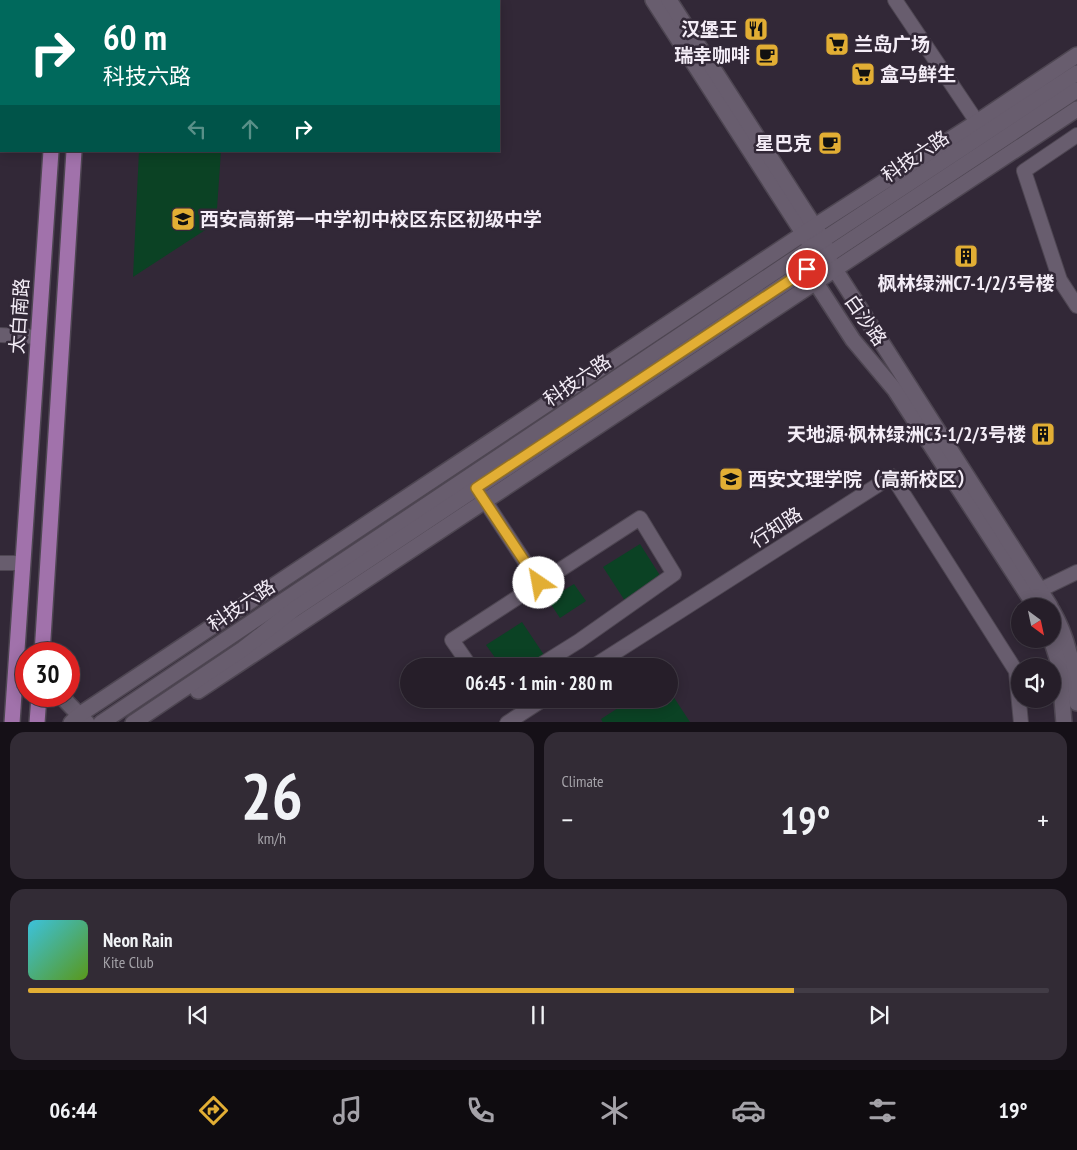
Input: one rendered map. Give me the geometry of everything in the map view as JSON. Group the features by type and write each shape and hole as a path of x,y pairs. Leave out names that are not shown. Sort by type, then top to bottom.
{"main road":[{"name":"白沙路","path":"654,0 814,237 1045,598"},
{"name":"白沙路","path":"669,0 814,237"},
{"path":"70,707 79,720 814,237 977,122 1077,55"},
{"name":"科技六路","path":"133,722 243,648 293,610 814,237 1077,73"},
{"name":"科技六路","path":"102,722 472,482 807,269 831,263 1077,90"},
{"path":"151,722 816,282 831,263 1077,109"},
{"name":"太白南路","path":"12,722 51,152"},
{"path":"43,642 74,152"},
{"path":"807,269 814,237"},
{"name":"白沙路","path":"807,269 853,340 895,390 1031,598"},
{"path":"1061,628 1073,664 1077,702"},
{"path":"1054,648 1059,664 1064,722"},
{"path":"37,722 38,707"}],"street":[{"path":"895,0 977,122"},
{"path":"1077,135 1024,171 1060,280 1077,306"},
{"path":"0,335 38,337"},
{"name":"行知路","path":"607,658 892,476 1016,671 1020,722"},
{"path":"472,482 539,583"},
{"path":"464,658 452,640 640,518 674,574 552,658"},
{"path":"0,563 23,563"},
{"path":"1040,590 1077,572"},
{"path":"507,722 530,708"}],"green space":[{"path":"139,152 221,152 216,223 133,277"},
{"path":"640,544 661,577 625,601 603,567"},
{"path":"574,584 586,601 560,618 548,600"},
{"path":"522,622 544,655 539,658 495,658 486,645"},
{"path":"678,704 690,722 602,722 601,719 618,708 678,708"}],"place":[{"name":"汉堡王","path":"756,29"},
{"name":"兰岛广场","path":"837,44"},
{"name":"瑞幸咖啡","path":"767,55"},
{"name":"盒马鲜生","path":"863,74"},
{"name":"星巴克","path":"830,143"},
{"name":"西安高新第一中学初中校区东区初级中学","path":"183,219"},
{"name":"枫林绿洲C7-1/2/3号楼","path":"966,256"},
{"name":"天地源·枫林绿洲C3-1/2/3号楼","path":"1043,434"},
{"name":"西安文理学院（高新校区）","path":"731,479"}],"route":[{"path":"539,583 476,488 807,269"}]}
